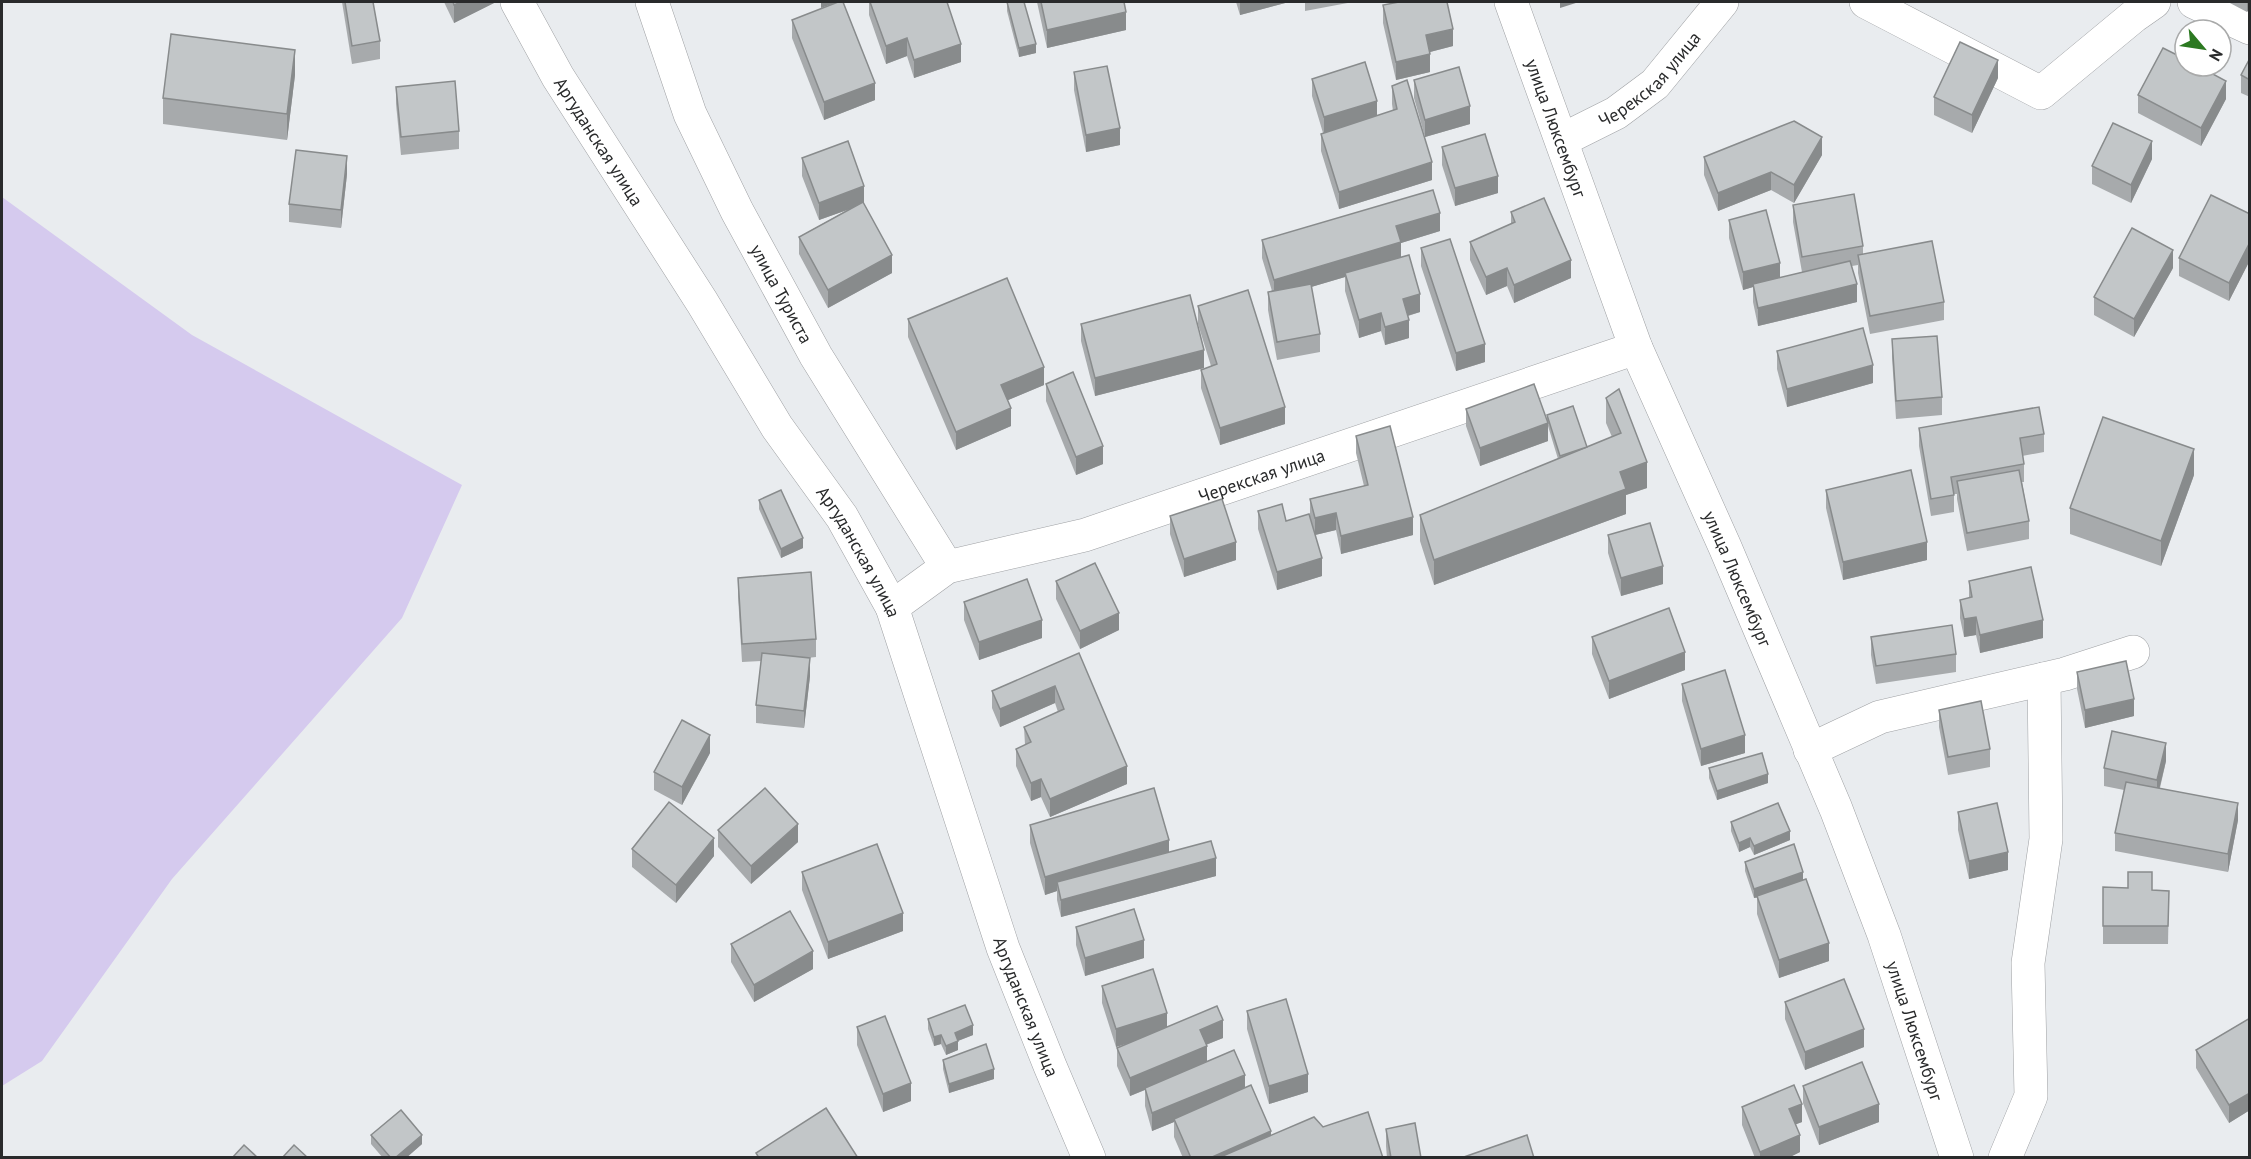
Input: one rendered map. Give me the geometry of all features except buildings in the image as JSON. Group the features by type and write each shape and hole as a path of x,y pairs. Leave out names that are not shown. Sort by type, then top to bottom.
{"street":[{"name":"Аргуданская улица","path":"517,2 564,88 702,302 777,427 842,517 892,607 1003,948 1089,1158"},
{"name":"улица Туриста","path":"652,2 690,114 737,212 816,356 946,567"},
{"name":"улица Люксембург","path":"1511,2 1636,348 1725,547 1836,809 1884,935 1957,1158"},
{"name":"Черекская улица","path":"1562,140 1616,113 1655,84 1722,2"},
{"path":"1866,2 2041,93 2154,2"},
{"path":"2194,2 2250,28"},
{"name":"Черекская улица","path":"892,607 946,567 1085,536 1636,348"},
{"path":"1810,750 1880,717 2044,679 2133,652"},
{"path":"2005,1158 2031,1096 2028,963 2046,838 2044,679"}],"shaded area":[{"path":"2,197 192,335 462,485 402,618 172,879 42,1061 2,1086"}]}
